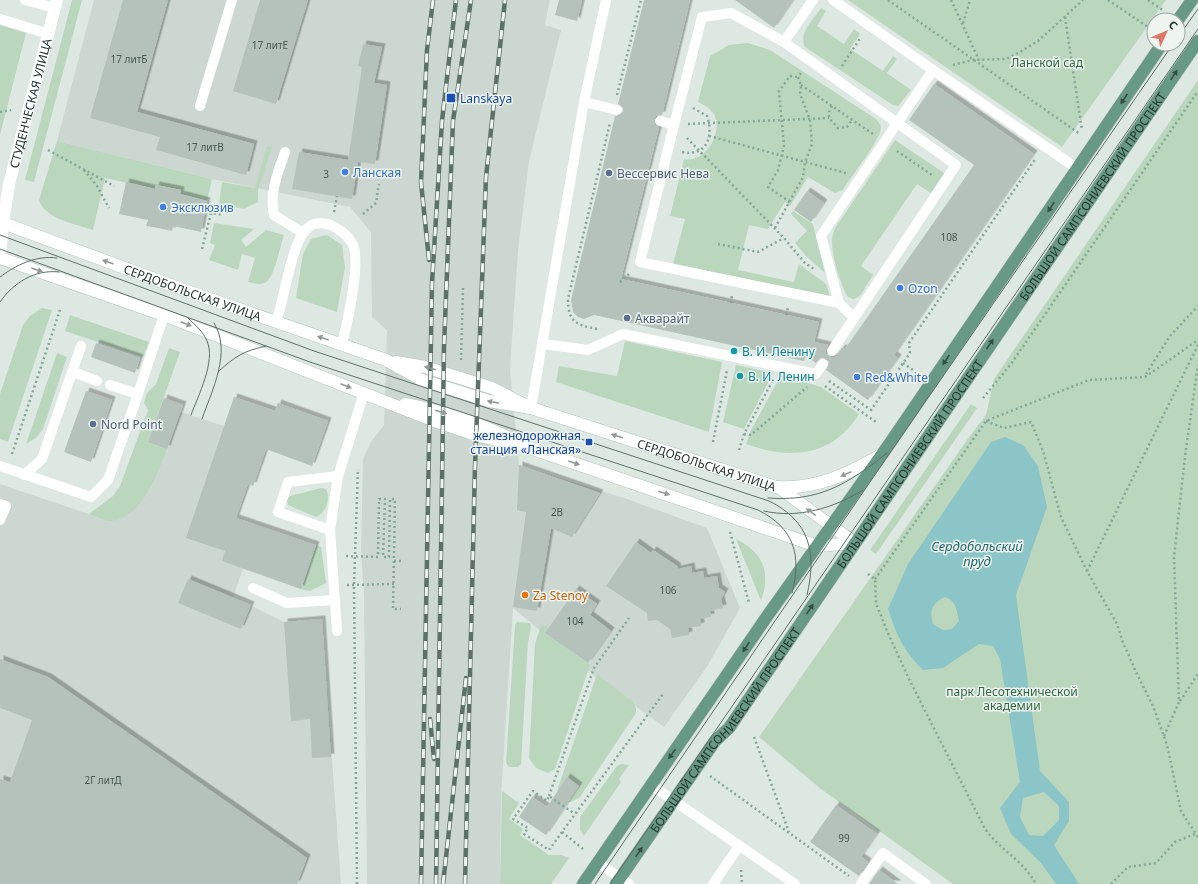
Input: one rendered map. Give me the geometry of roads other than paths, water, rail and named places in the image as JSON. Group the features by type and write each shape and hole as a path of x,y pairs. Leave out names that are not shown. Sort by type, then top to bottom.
{"main road":[{"path":"1184,12 1192,0"},
{"name":"СТУДЕНЧЕСКАЯ УЛИЦА","path":"0,255 2,222 10,184 56,4"},
{"name":"БОЛЬШОЙ САМПСОНИЕВСКИЙ ПРОСПЕКТ","path":"622,882 715,741 734,721 1198,41"},
{"path":"583,884 881,455 1157,52"},
{"name":"СЕРДОБОЛЬСКАЯ УЛИЦА","path":"2,222 276,322 386,360 422,380 489,401 531,408 776,486 794,488 813,485 854,470 881,455"},
{"path":"0,258 164,316 370,396 436,410 481,424 524,446 817,546 855,543"},
{"path":"776,486 855,543"}],"lane":[{"path":"25,0 56,4"},
{"path":"200,106 232,0"},
{"path":"531,408 584,102 606,0"},
{"path":"784,42 813,0"},
{"path":"834,0 1078,169"},
{"path":"832,351 956,165 897,121 809,61 784,42 731,13 702,17 640,262 840,303"},
{"path":"0,19 49,34"},
{"path":"854,318 840,303 821,236 897,121 933,70"},
{"path":"584,102 617,110"},
{"path":"660,121 674,124"},
{"path":"284,152 273,188 271,201 274,215 303,233"},
{"path":"276,322 283,304 295,249 303,233 311,225 319,222 333,226 345,235 353,245 356,258 347,326 342,344"},
{"path":"4,468 91,497 108,480 164,316"},
{"path":"543,344 588,350 623,334 816,374 823,364"},
{"path":"24,475 42,459 81,346"},
{"path":"73,372 97,380"},
{"path":"110,385 138,394"},
{"path":"337,631 330,530 338,476 370,396"},
{"path":"330,530 278,512 288,482 338,476"},
{"path":"0,504 6,506 0,520"},
{"path":"253,588 287,603 334,600"},
{"path":"651,785 795,884"},
{"path":"713,884 739,846"},
{"path":"857,882 883,853 926,884"},
{"path":"597,862 622,882"}],"water":[{"name":"Сердобольский пруд","path":"1005,437 1023,445 1038,466 1047,507 1016,595 1040,771 1069,802 1069,821 1054,845 1079,884 1056,884 1041,863 1011,834 1000,808 1020,782 1000,659 993,646 979,644 943,668 923,670 910,656 901,642 888,609 908,564 991,442","holes":["945,597 949,598 954,603 959,621 952,629 943,630 933,624 931,615 934,604","1044,792 1059,806 1059,820 1043,836 1029,835 1020,817 1023,798"]}],"tram line":[{"path":"1186,26 1198,9"},
{"path":"610,884 1198,29"},
{"path":"595,884 894,447 1167,52"},
{"path":"0,235 314,351 769,501 783,509 794,518 802,528 807,540 811,565 807,595"},
{"path":"0,249 310,362 758,510 780,525 792,544 796,567 792,593"},
{"path":"0,277 27,262 41,258 57,258"},
{"path":"0,302 11,289 25,279 41,273 59,272"},
{"path":"188,318 199,328 207,341 209,349 208,368 202,389 191,415"},
{"path":"202,419 215,384 221,358 219,334 214,323"},
{"path":"218,372 240,355 266,346"},
{"path":"768,498 803,497 832,489 859,474 887,453"},
{"path":"764,511 790,514 803,513 828,507 863,490"}],"railway":[{"path":"429,260 421,182 427,50 433,0"},
{"path":"421,884 432,283 442,121 456,0"},
{"path":"436,884 444,347 453,121 471,0"},
{"path":"465,884 475,466 486,177 505,0"},
{"path":"443,884 466,678"},
{"path":"430,719 434,759"}],"place":[{"name":"Lanskaya","path":"451,98"},
{"name":"Ланская","path":"345,172"},
{"name":"Вессервис Нева","path":"609,173"},
{"name":"Эксклюзив","path":"163,207"},
{"name":"Ozon","path":"900,288"},
{"name":"Акварайт","path":"627,318"},
{"name":"В. И. Ленину","path":"734,351"},
{"name":"В. И. Ленин","path":"740,376"},
{"name":"Red&White","path":"857,377"},
{"name":"Nord Point","path":"93,424"},
{"name":"железнодорожная станция «Ланская»","path":"589,442"},
{"name":"Za Stenoy","path":"525,595"}],"park label":[{"name":"Ланской сад","path":"1047,62"},
{"name":"парк Лесотехнической академии","path":"1012,698"}]}
